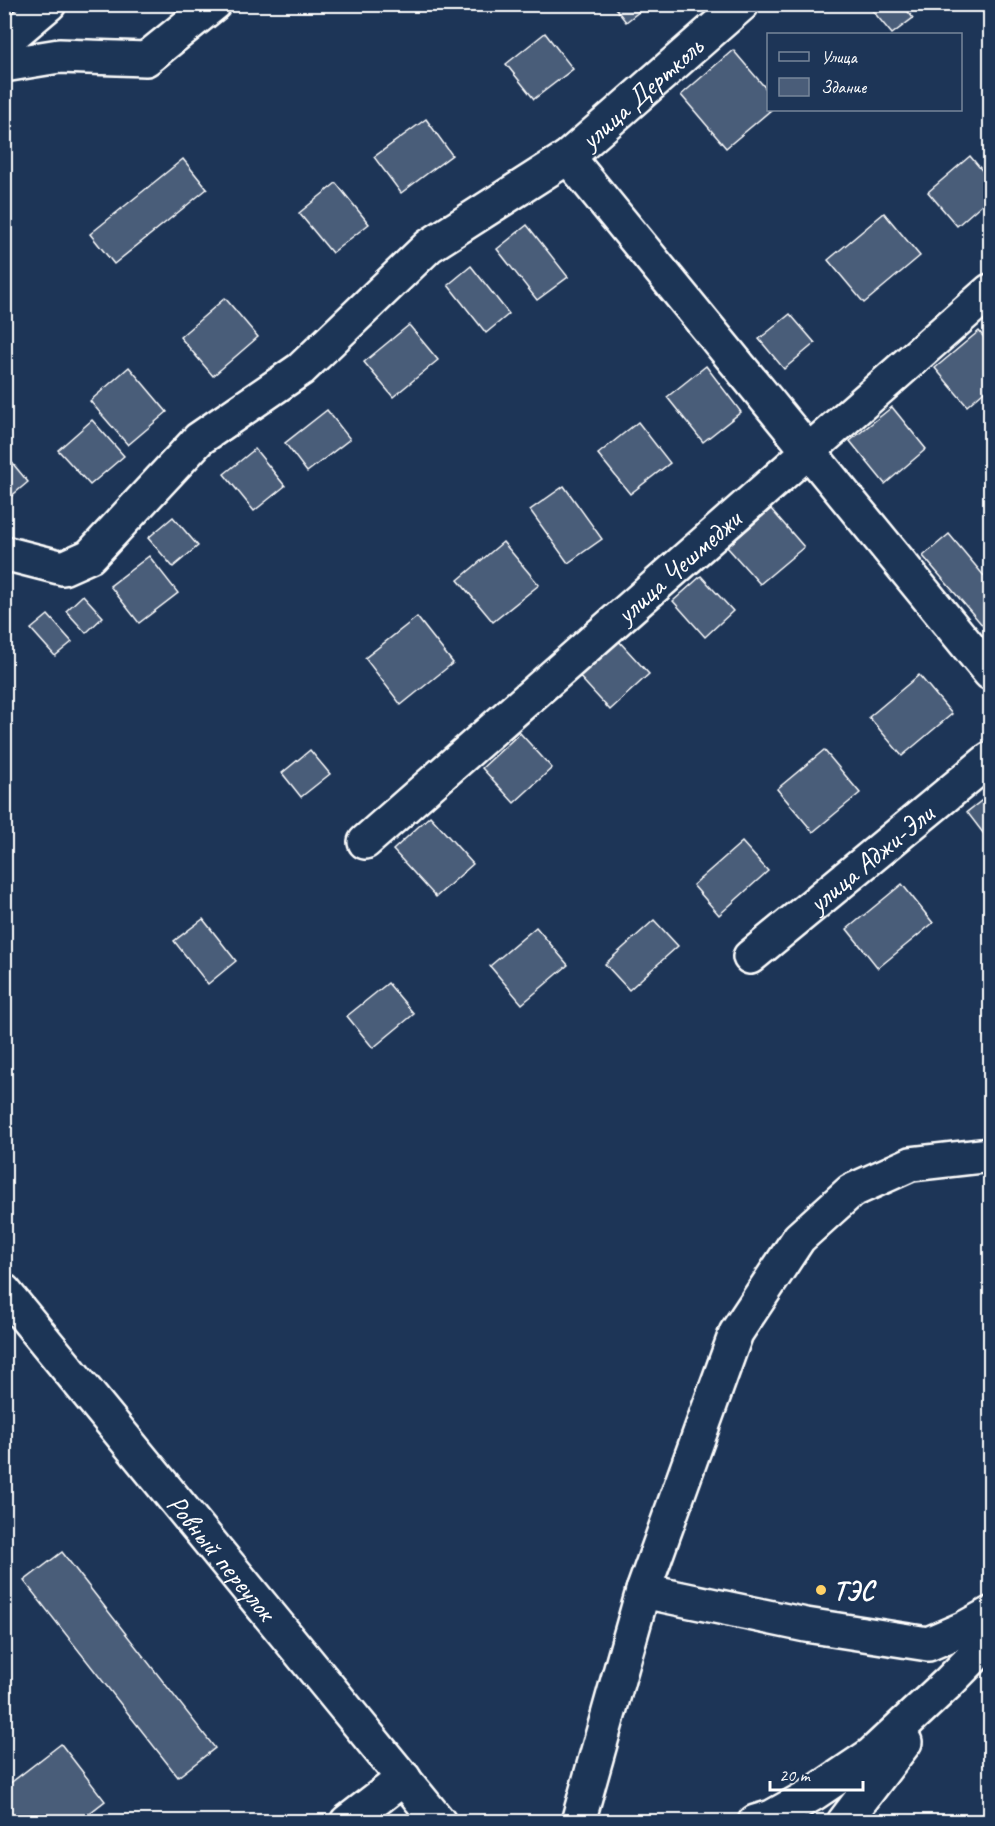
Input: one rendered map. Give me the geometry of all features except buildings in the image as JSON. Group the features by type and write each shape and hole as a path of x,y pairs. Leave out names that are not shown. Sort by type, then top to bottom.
{"street":[{"path":"4,42 49,4"},
{"path":"4,65 59,56 147,59 214,4"},
{"name":"улица Дертколь","path":"4,553 63,568 90,556 199,439 301,369 429,246 568,158 742,4"},
{"path":"568,158 990,673"},
{"name":"улица Чешмеджи","path":"365,842 990,291"},
{"name":"улица Аджи-Эли","path":"750,957 990,759"},
{"path":"578,1821 643,1591 736,1333 800,1238 851,1191 911,1164 990,1155"},
{"name":"Ровный переулок","path":"4,1291 440,1821"},
{"path":"643,1591 806,1625 928,1644 990,1614"},
{"path":"755,1821 772,1817 813,1794 871,1755 990,1640"},
{"path":"844,1821 948,1683"},
{"path":"347,1821 404,1778"}],"place":[{"name":"ТЭС","path":"821,1590"}]}
